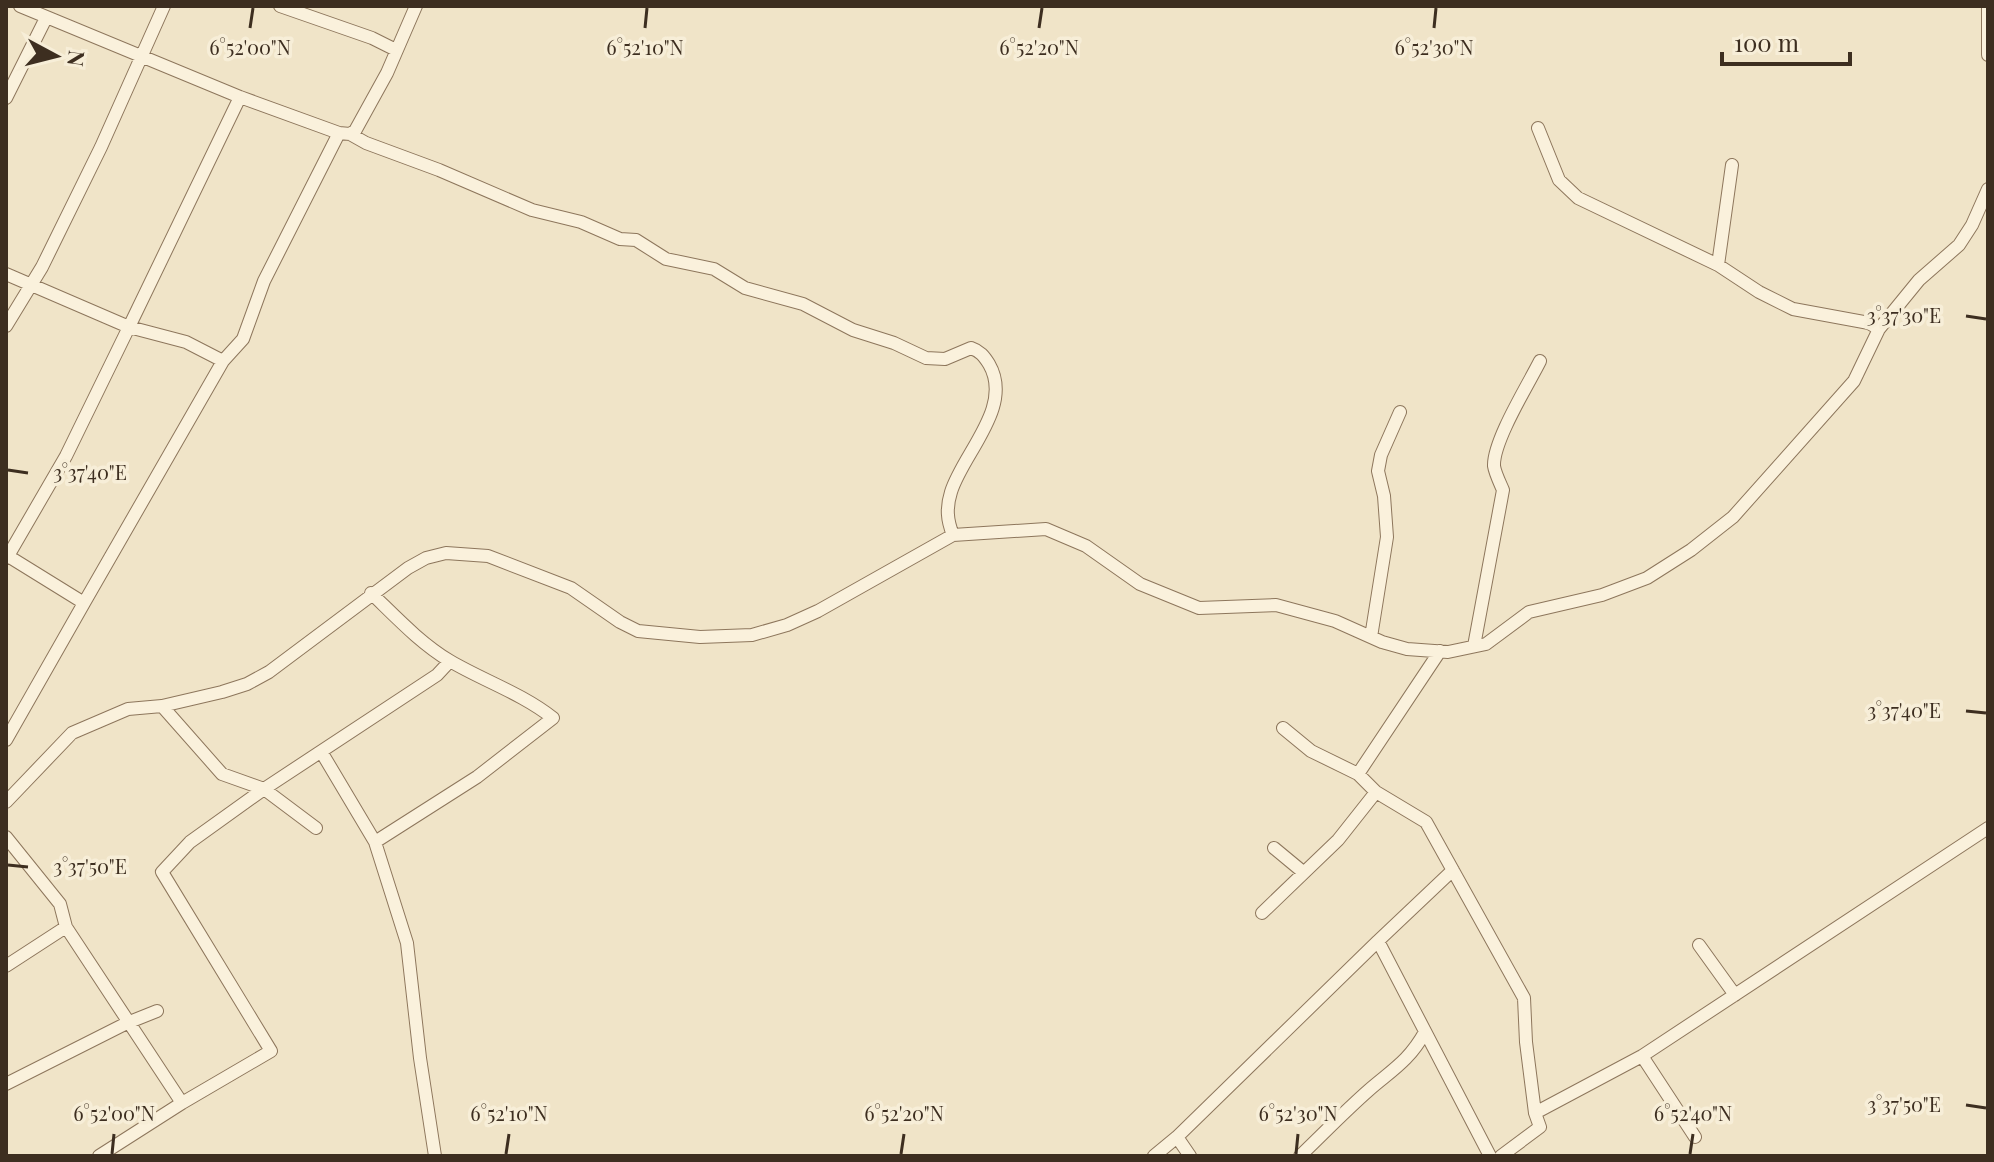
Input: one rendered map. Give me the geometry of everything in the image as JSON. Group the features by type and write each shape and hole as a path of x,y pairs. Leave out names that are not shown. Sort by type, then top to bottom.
{"street":[{"path":"20,6 240,97 439,170 532,210 581,222 620,239 636,240 666,259 714,269 745,288 795,301 847,328 894,343 926,358 945,359 975,348 992,369 997,387 987,423 951,491 947,521 953,535"},
{"path":"6,326 66,219 164,6"},
{"path":"280,6 372,38 396,50"},
{"path":"6,740 223,361 243,339 264,281 345,134 355,131 381,85 416,6"},
{"path":"1988,6 1988,55"},
{"path":"6,98 46,18"},
{"path":"84,603 7,556 66,456 240,97"},
{"path":"1538,128 1559,180 1578,198 1718,265 1759,292 1793,309 1869,323 1879,329"},
{"path":"1718,265 1732,165"},
{"path":"6,802 72,733 128,709 162,706 222,692 258,678 371,593 426,558 446,553 488,556 571,588 638,631 700,637 752,635 787,625 818,611 953,535 1046,529 1086,546 1140,584 1199,608 1276,605 1335,621 1407,649 1440,651 1486,644 1529,612 1602,595 1647,578 1691,550 1733,517 1854,381 1879,329 1919,280 1959,245 1988,189"},
{"path":"6,274 129,327 186,342 223,361"},
{"path":"1474,646 1503,490 1494,467 1496,448 1540,361"},
{"path":"1371,637 1387,537 1384,496 1378,471 1381,455 1400,412"},
{"path":"371,593 412,634 450,661 532,701 553,718 477,777 375,842"},
{"path":"1358,774 1440,651"},
{"path":"99,1156 271,1051 162,872 190,842 264,789 437,675 450,661"},
{"path":"162,706 222,774 264,789 316,828"},
{"path":"1283,728 1311,751 1358,774 1376,792 1426,822 1524,998 1526,1042 1535,1113 1540,1127 1501,1156"},
{"path":"322,753 375,842 407,943 435,1156"},
{"path":"1262,913 1338,840 1376,792"},
{"path":"1535,1113 1642,1056 1988,828"},
{"path":"6,837 60,904 66,927 182,1103"},
{"path":"1274,848 1303,872"},
{"path":"1154,1156 1453,870"},
{"path":"6,966 66,927"},
{"path":"1378,941 1490,1156"},
{"path":"1699,945 1735,995"},
{"path":"6,1084 157,1011"},
{"path":"1300,1156 1370,1089 1399,1068 1415,1050 1425,1032"},
{"path":"1642,1056 1695,1137"},
{"path":"1177,1137 1190,1156"}]}
